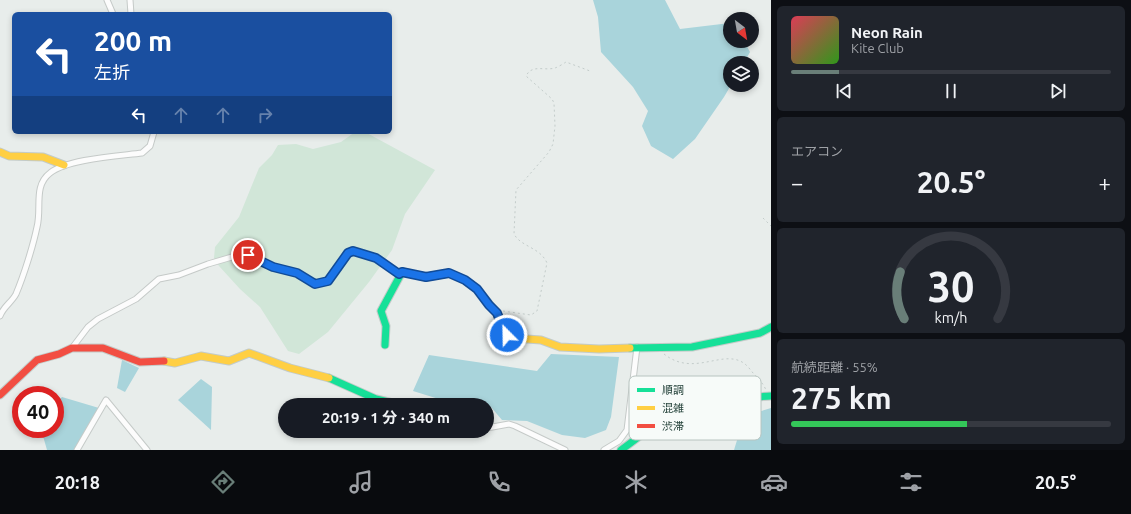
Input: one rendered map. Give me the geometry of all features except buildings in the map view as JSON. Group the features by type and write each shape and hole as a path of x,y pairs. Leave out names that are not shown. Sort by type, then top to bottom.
{"street":[{"path":"107,0 112,12"},
{"path":"130,0 131,12"},
{"path":"0,316 2,310 15,295 37,228 40,186 50,172 64,165 142,153 150,146 153,134"},
{"path":"0,152 9,156 44,157 64,165"},
{"path":"72,348 88,327 98,319 136,299 159,279 179,275 208,264 242,254 252,256 273,267 297,273 315,284 328,281 348,253 353,251 376,258 399,274"},
{"path":"399,274 402,272 426,277 449,273 472,284 497,313 504,331 513,338 541,340 560,347 576,349 656,346 679,348 708,345 760,333 771,327"},
{"path":"385,345 386,325 380,313 381,308 391,293 399,274"},
{"path":"633,376 637,347"},
{"path":"0,395 37,360 59,354 72,348 103,348 140,362 157,360 174,362 194,356 229,361 249,353 255,354 290,368 331,379 374,398"},
{"path":"77,450 106,400 147,450"},
{"path":"606,449 619,441 626,430 629,407"},
{"path":"494,427 509,424 565,450"},
{"path":"621,450 635,440"}],"path":[{"path":"497,313 505,311 531,314 537,311 547,263 542,253 518,240 514,234 516,190 553,144 555,126 552,99 526,76 528,71 533,68 555,68 566,62 590,71"},
{"path":"763,218 771,226"},
{"path":"656,346 666,355 686,363 705,363 735,359 743,362 756,376"},
{"path":"761,382 769,396"}],"green space":[{"path":"352,134 369,134 435,170 405,214 392,250 369,282 328,332 299,354 288,351 260,307 240,289 219,266 214,258 215,247 239,217 259,168 272,155 278,145 296,144 313,149 341,142"}],"water":[{"path":"593,0 665,0 680,29 723,24 723,48 748,48 750,52 748,56 723,56 723,92 727,92 695,139 673,159 651,146 642,126 648,111 633,87 601,52 598,17"},
{"path":"551,354 619,357 611,417 606,430 585,438 562,435 527,421 502,420 494,411 494,398 436,398 413,391 429,355 537,371"},
{"path":"122,360 139,368 125,392 117,388"},
{"path":"201,379 212,387 211,430 178,400"},
{"path":"64,398 99,408 76,450 47,450 44,438 64,438"},
{"path":"771,408 771,450 734,450 737,440 761,440 761,411"}],"traffic: fast":[{"path":"385,345 386,326 381,311 402,272 426,277 449,273 465,280 477,289 496,312"},
{"path":"630,348 692,347 760,333 771,327"},
{"path":"329,378 374,398"},
{"path":"761,397 771,396"},
{"path":"621,450 634,440"}],"traffic: slow":[{"path":"0,152 9,156 43,157 64,165"},
{"path":"496,312 504,331 513,338 541,340 560,347 599,349 630,348"},
{"path":"164,361 175,363 201,356 229,361 249,353 290,368 329,378"}],"traffic: jam":[{"path":"0,395 37,360 59,354 72,348 103,348 140,362 164,361"}],"route":[{"path":"248,255 273,267 297,273 315,284 321,284 328,281 342,260 348,253 353,251 376,258 399,274 402,272 415,276 426,277 449,273 472,284 477,289 482,297 500,317 504,331 507,335"}]}
